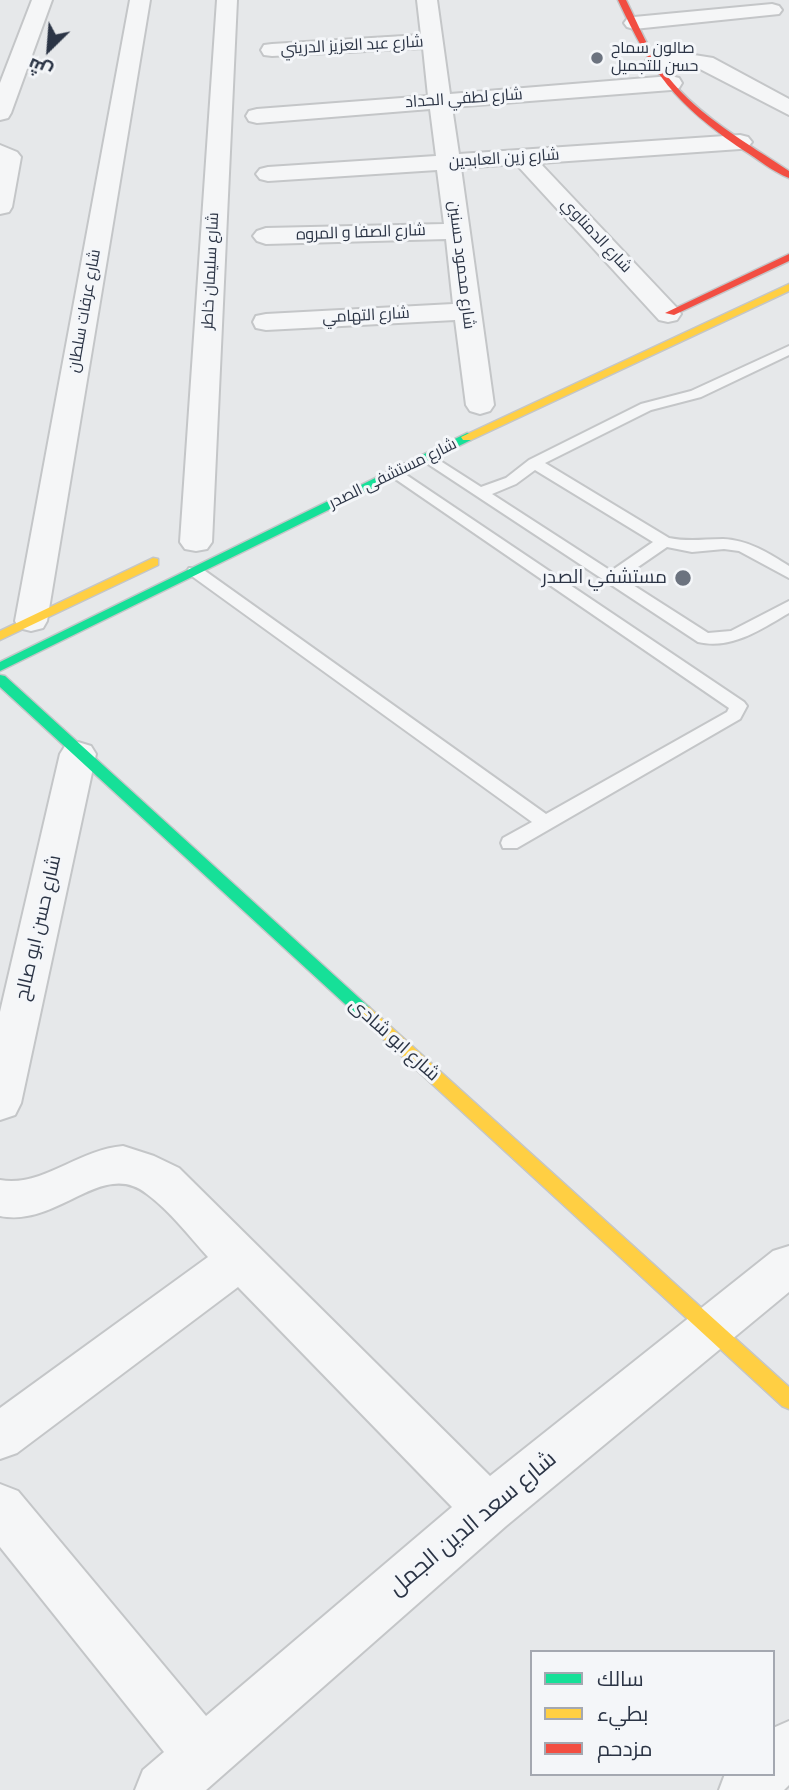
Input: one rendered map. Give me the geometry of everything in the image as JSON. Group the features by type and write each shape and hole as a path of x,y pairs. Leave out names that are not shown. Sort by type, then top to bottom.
{"main road":[{"path":"622,0 654,64 671,83 723,130 789,175"},
{"path":"662,317 789,257"},
{"name":"شارع مستشفى الصدر","path":"0,667 426,458 789,287"},
{"path":"0,636 190,544"},
{"name":"شارع ابو شادى","path":"0,679 78,754 789,1399"}],"street":[{"path":"0,113 42,0"},
{"name":"شارع عرفات سلطان","path":"31,621 140,0"},
{"name":"شارع سليمان خاطر","path":"190,544 227,0"},
{"name":"شارع محمود حسنين","path":"427,0 480,405"},
{"path":"634,23 767,5 789,29"},
{"name":"شارع عبد العزيز الدريني","path":"272,50 432,41"},
{"path":"654,64 688,61 705,63 789,108"},
{"name":"شارع لطفي الحداد","path":"257,116 671,83"},
{"name":"شارع زين العابدين","path":"268,174 740,142"},
{"path":"0,152 9,157 0,207"},
{"name":"شارع الدمناوي","path":"523,158 662,317"},
{"name":"شارع الصفا و المروه","path":"266,236 457,231"},
{"name":"شارع التهامي","path":"265,322 467,311"},
{"name":"شارع حسن ابو صالح","path":"0,1103 78,754"},
{"path":"0,1198 25,1202 101,1166 125,1164 163,1181 488,1509"},
{"path":"0,1437 240,1259"},
{"name":"شارع سعد الدين الجمل","path":"163,1790 488,1509 789,1265"},
{"path":"0,1508 203,1756"},
{"path":"775,1762 789,1749"},
{"path":"747,1790 761,1776"}],"lane":[{"path":"480,493 511,481 534,463 646,407 696,394 789,350"},
{"path":"426,458 693,632 716,640 728,639 789,606"},
{"path":"534,463 664,542 692,547 724,544 742,547 758,553 789,573"},
{"path":"396,473 738,706 734,715 510,843"},
{"path":"611,578 664,542"},
{"path":"195,571 546,822"}],"traffic: fast":[{"path":"0,667 467,437"},
{"path":"0,679 363,1011"}],"traffic: slow":[{"path":"467,437 789,287"},
{"path":"0,636 153,562"},
{"path":"363,1011 789,1400"}],"traffic: jam":[{"path":"622,0 653,61 679,94 724,132 789,175"},
{"path":"670,313 789,257"}],"place":[{"name":"صالون سماح حسن للتجميل","path":"597,58"},
{"name":"مستشفي الصدر","path":"683,578"}]}
